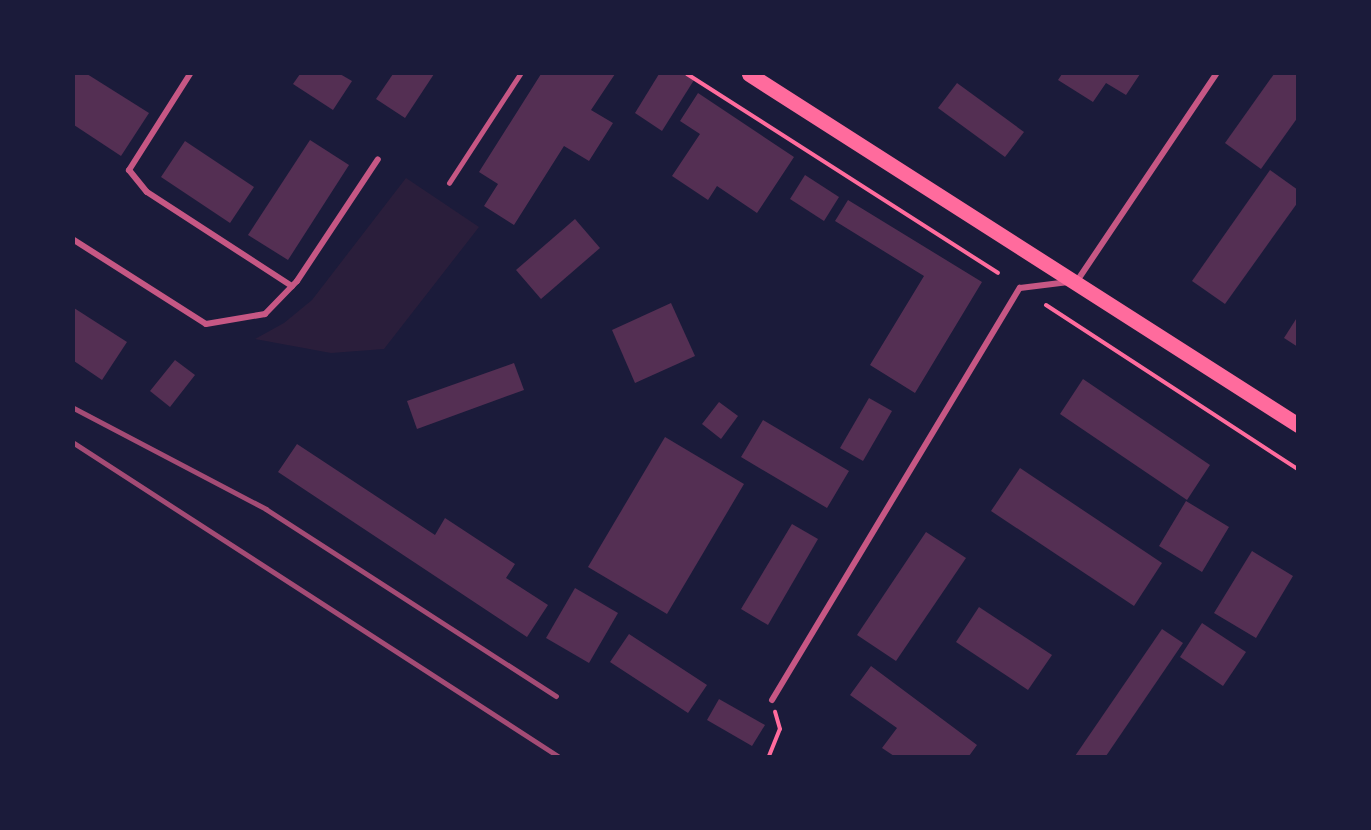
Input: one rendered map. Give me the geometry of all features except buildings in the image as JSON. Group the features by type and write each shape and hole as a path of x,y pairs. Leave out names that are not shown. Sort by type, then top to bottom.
{"main road":[{"path":"749,74 1077,281 1298,425"}],"street":[{"path":"190,74 129,170 147,192 292,286"},
{"path":"772,700 1020,288 1077,281 1216,74"},
{"path":"74,240 206,324 265,314 292,286 378,159"}],"lane":[{"path":"449,183 520,74"}],"path":[{"path":"687,74 998,273"},
{"path":"1046,304 1298,469"},
{"path":"769,756 780,729"}],"shaded area":[{"path":"406,178 479,227 384,349 331,353 255,339 284,323 312,300"}],"railway":[{"path":"74,408 266,509 556,696"},
{"path":"74,443 558,756"}]}
